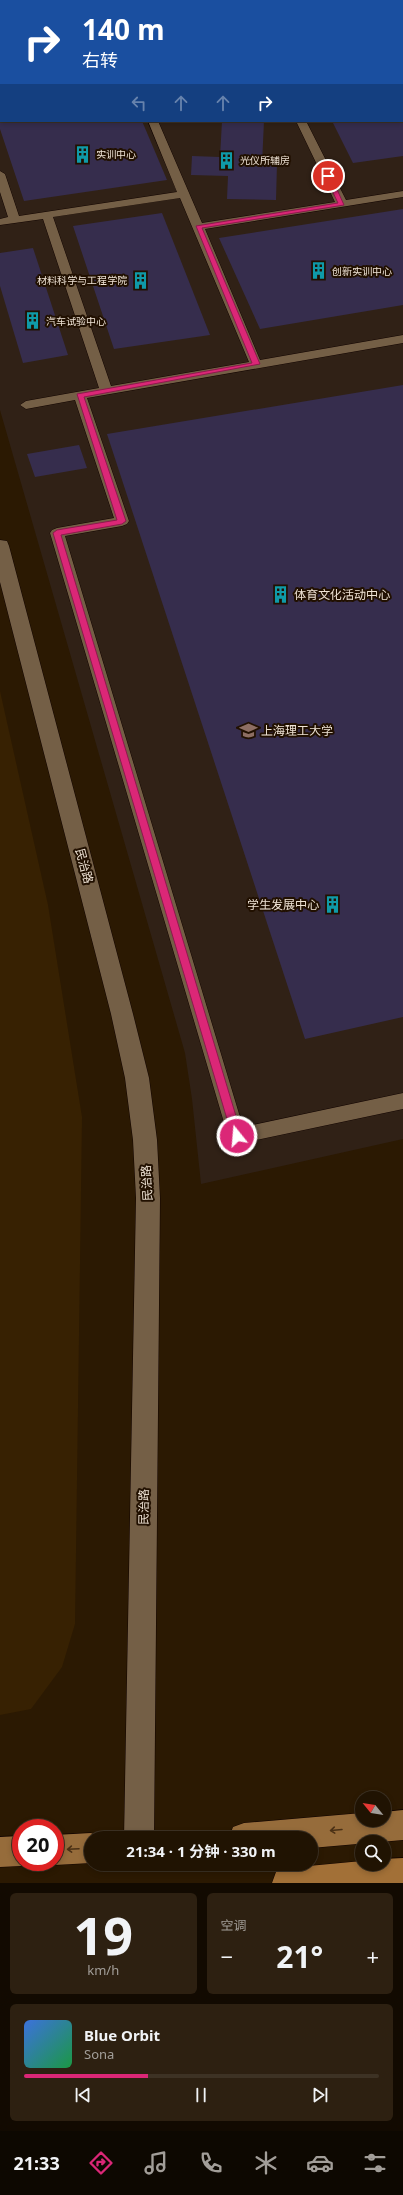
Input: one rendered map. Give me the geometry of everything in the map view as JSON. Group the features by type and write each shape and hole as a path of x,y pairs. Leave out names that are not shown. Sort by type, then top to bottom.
{"highway":[{"path":"287,1883 403,1873"}],"main road":[{"path":"318,1832 403,1825"},
{"path":"64,1850 84,1848"},
{"path":"0,1852 12,1851"}],"street":[{"name":"民治路","path":"0,546 122,1014 137,1078 145,1140 148,1198 139,1831"}],"lane":[{"path":"153,122 256,364"},
{"path":"301,122 342,204"},
{"path":"0,174 14,219"},
{"path":"0,222 184,194"},
{"path":"198,227 403,194"},
{"path":"46,215 106,391"},
{"path":"26,405 403,338"},
{"path":"80,396 122,521 57,533 237,1136 403,1101"}],"shaded area":[{"name":"上海理工大学","path":"0,122 403,122 403,1139 201,1184 192,1099 185,1053 0,410"},
{"path":"0,691 48,905 82,1117 75,1624 62,1667 31,1709 0,1715"}],"building":[{"name":"实训中心","path":"0,122 142,122 167,180 24,201 0,129"},
{"name":"光仪所辅房","path":"222,122 264,122 262,164 277,164 276,200 227,199 228,176 191,175 192,156 220,157"},
{"path":"332,122 403,122 403,156 353,163"},
{"name":"创新实训中心","path":"403,209 403,305 260,329 219,238"},
{"name":"材料科学与工程学院","path":"162,213 210,335 114,349 73,226"},
{"name":"汽车试验中心","path":"33,248 68,355 23,363 0,286 0,253"},
{"name":"体育文化活动中心","path":"403,385 403,1017 305,1039 107,434"},
{"path":"79,445 87,468 35,477 27,454"}],"place":[{"name":"实训中心","path":"83,154"},
{"name":"光仪所辅房","path":"227,160"},
{"name":"创新实训中心","path":"319,271"},
{"name":"材料科学与工程学院","path":"140,280"},
{"name":"汽车试验中心","path":"33,321"},
{"name":"体育文化活动中心","path":"281,595"},
{"name":"上海理工大学","path":"248,731"},
{"name":"学生发展中心","path":"332,905"}],"route":[{"path":"237,1136 57,533 122,521 80,396 256,364 198,227 342,204 328,176"}]}
